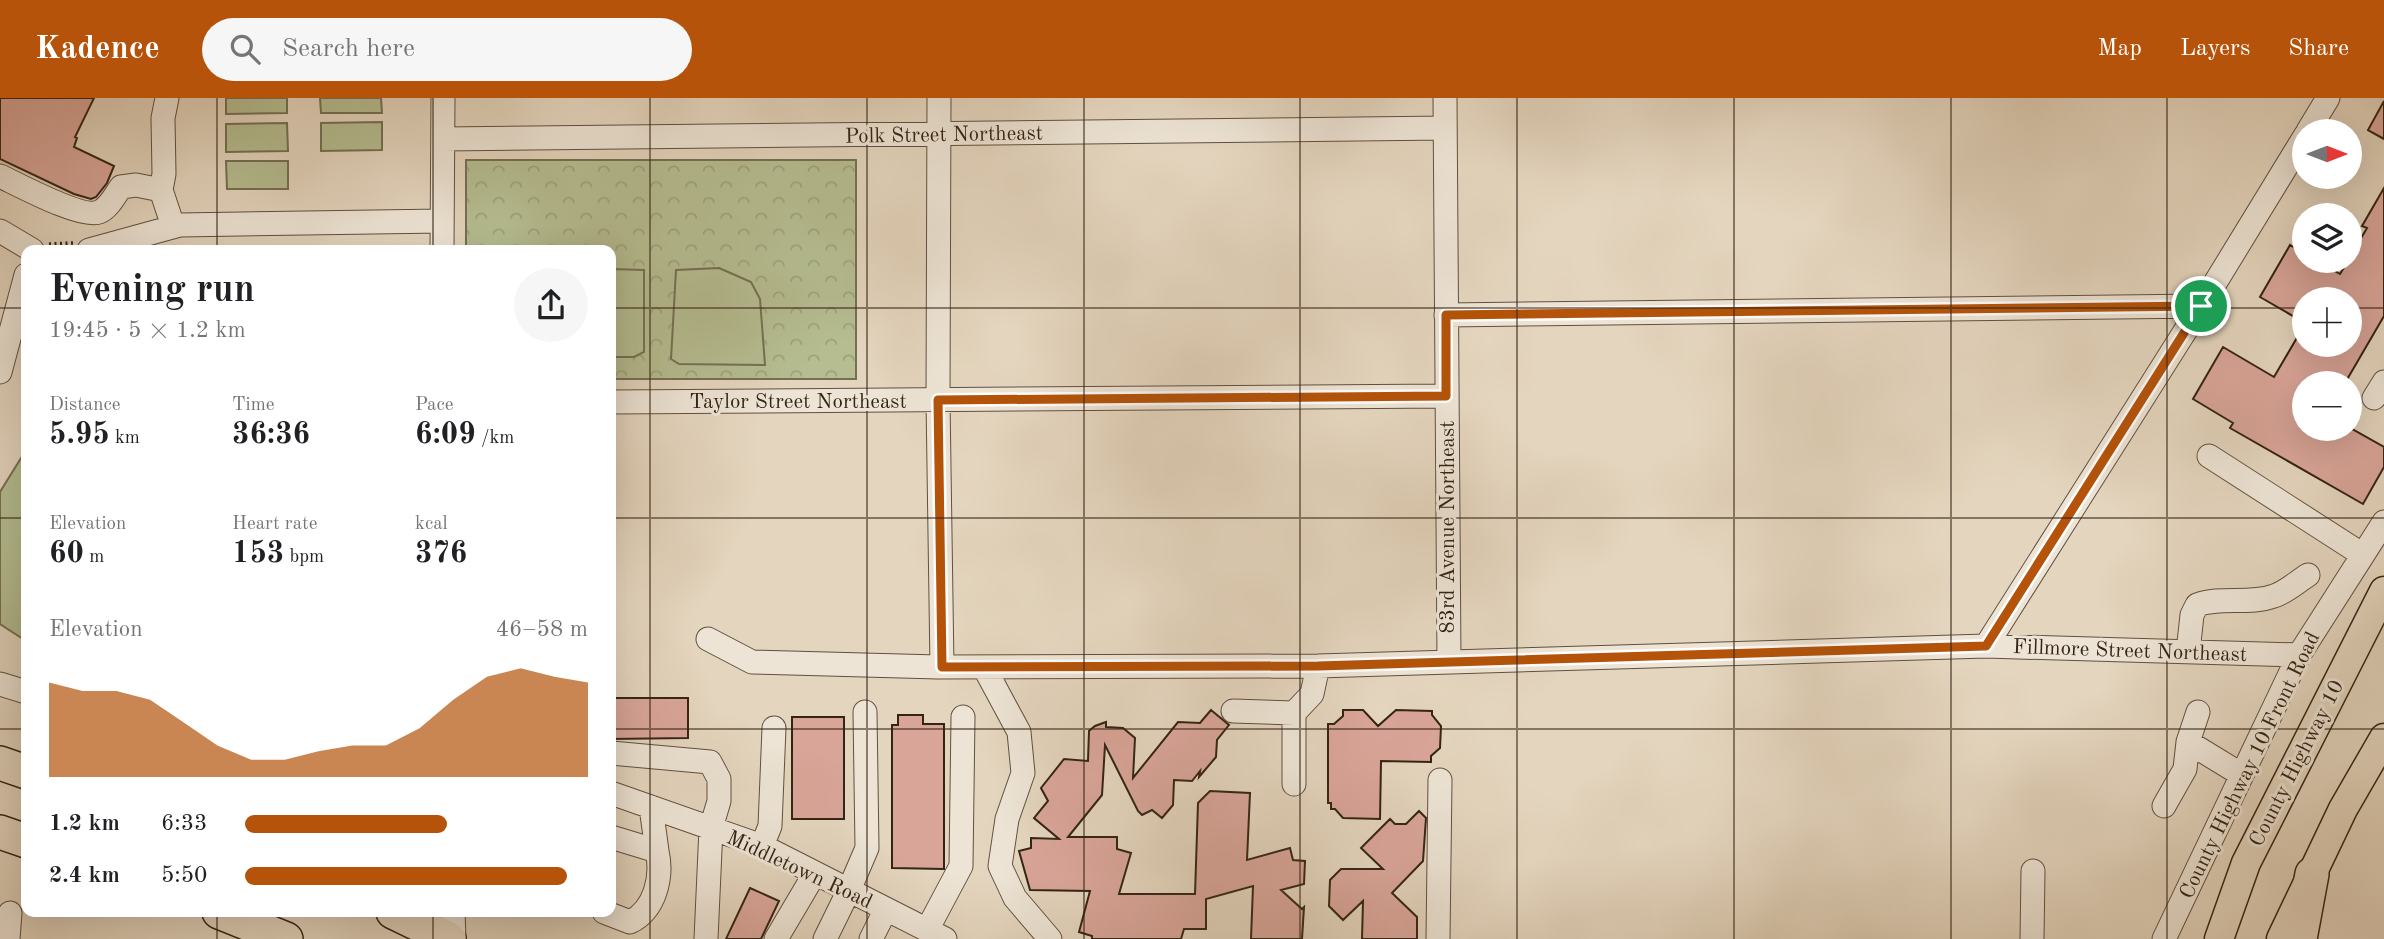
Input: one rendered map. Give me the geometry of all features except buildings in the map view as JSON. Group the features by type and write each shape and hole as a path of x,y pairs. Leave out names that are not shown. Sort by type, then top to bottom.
{"highway":[{"path":"0,763 21,770"},
{"path":"0,832 21,839"},
{"path":"2300,939 2312,874"},
{"path":"231,917 286,939"}],"main road":[{"name":"County Highway 10","path":"2219,939 2246,863 2384,591"},
{"path":"2281,939 2343,809 2384,738"}],"street":[{"path":"167,98 163,118 164,174 161,190 173,226"},
{"path":"442,245 443,98"},
{"path":"939,98 938,400 942,667"},
{"name":"83rd Avenue Northeast","path":"1445,98 1449,662"},
{"path":"2315,119 2328,98"},
{"name":"Polk Street Northeast","path":"443,139 1446,128"},
{"path":"1986,646 2292,157"},
{"path":"0,176 88,214 99,213 107,207 121,187 136,184 161,190"},
{"path":"106,245 173,226 442,221"},
{"path":"0,231 24,245"},
{"path":"0,372 21,294"},
{"path":"1446,315 2201,306"},
{"name":"Taylor Street Northeast","path":"616,402 1446,396"},
{"path":"2209,456 2363,555"},
{"name":"County Highway 10 Front Road","path":"2164,939 2299,655 2384,522"},
{"path":"2188,652 2192,615 2197,605 2207,601 2275,596 2308,575"},
{"name":"Fillmore Street Northeast","path":"708,639 752,662 942,667 1318,666 1986,646 2299,655"},
{"path":"1294,784 1294,713 1312,694 1318,666"},
{"path":"984,667 1019,732 1023,773 1007,819 1000,866 1015,898 1049,939"},
{"path":"0,684 21,690"},
{"path":"1233,711 1294,713"},
{"path":"825,939 867,848 865,712"},
{"path":"2164,806 2185,769 2188,742 2198,712"},
{"path":"932,935 961,866 963,717"},
{"path":"762,846 769,826 774,728"},
{"path":"2188,742 2242,775"},
{"path":"616,753 710,762 719,779 719,801 711,828 706,939"},
{"path":"1438,939 1440,780"},
{"name":"Middletown Road","path":"616,795 762,846 887,909 932,935"},
{"path":"616,917 630,922 641,917 657,891 659,862 651,807"},
{"path":"616,839 657,851"},
{"path":"2032,939 2034,871"},
{"path":"776,939 815,873"},
{"path":"871,939 887,909"},
{"path":"8,939 10,913"},
{"path":"426,928 445,917"}],"green space":[{"path":"226,98 287,98 287,113 226,114"},
{"path":"320,98 381,98 382,113 321,113"},
{"path":"382,122 382,150 321,151 321,123"},
{"path":"287,123 288,151 226,152 226,124"},
{"path":"466,160 856,160 856,379 616,379 616,245 466,245"},
{"path":"226,161 288,161 288,189 227,189"},
{"path":"719,268 751,282 760,299 765,365 679,364 671,359 676,270"},
{"path":"616,269 644,270 644,352 634,357 616,357"},
{"path":"21,458 21,638 0,624 0,492"}],"route":[{"path":"2201,306 1986,646 1318,666 942,667 938,400 1446,396 1446,315 2201,306"}]}
